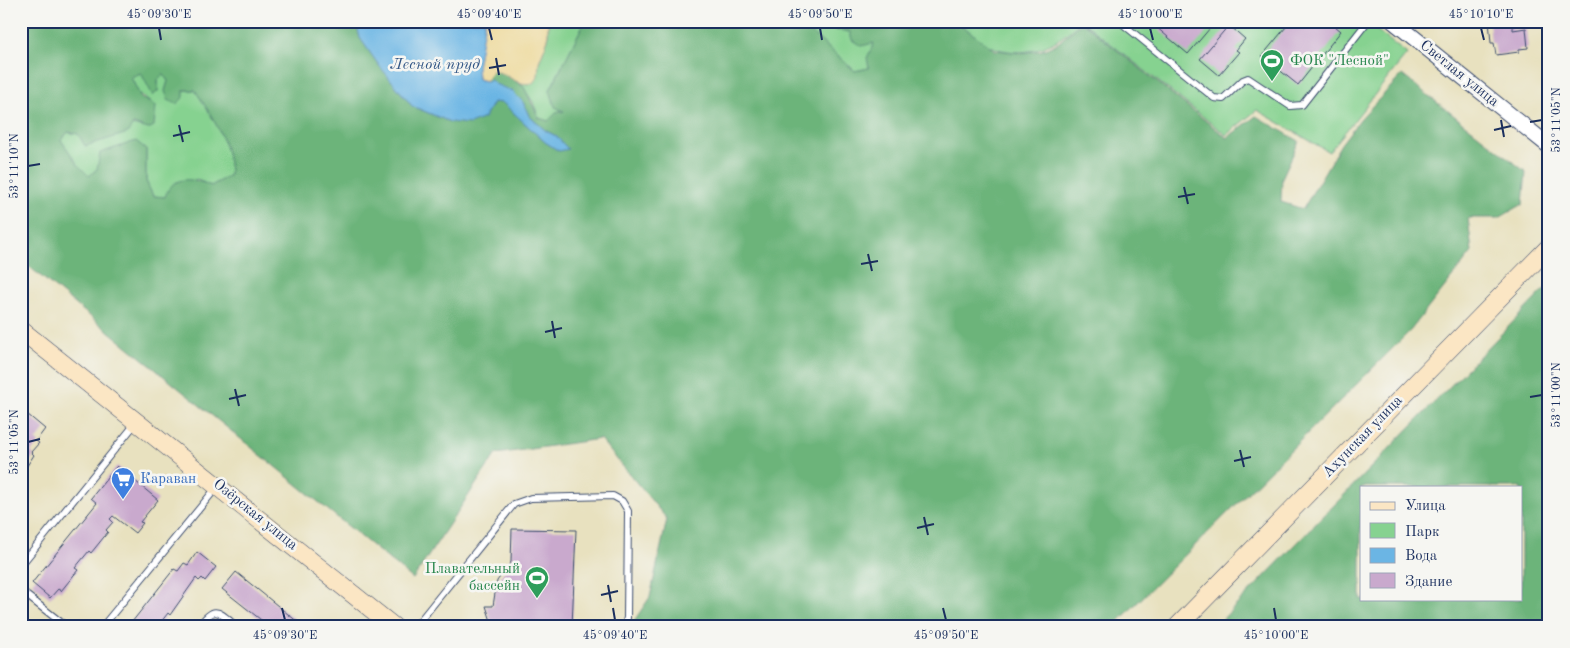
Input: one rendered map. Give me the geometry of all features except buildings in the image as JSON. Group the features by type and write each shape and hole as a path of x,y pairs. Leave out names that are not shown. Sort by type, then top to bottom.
{"main road":[{"name":"Ахунская улица","path":"1177,627 1549,247"},
{"name":"Озёрская улица","path":"21,330 394,627"}],"street":[{"name":"Светлая улица","path":"1393,21 1549,146"}],"lane":[{"path":"1119,21 1214,98 1223,99 1243,80 1248,78 1290,106 1302,105 1368,21"},
{"path":"21,565 137,422"},
{"path":"102,627 218,486"},
{"path":"415,627 514,504 532,498 613,496 622,501 628,511 627,618 624,627"},
{"path":"21,592 67,627"},
{"path":"198,627 208,613 213,611 219,612 237,627"}],"green space":[{"path":"21,21 356,21 360,38 412,106 450,122 484,118 493,102 503,103 545,142 559,151 556,136 546,131 529,116 523,102 512,91 478,79 492,71 501,71 524,87 539,118 548,121 556,113 564,111 555,107 550,90 585,21 798,21 855,71 869,68 867,58 874,43 861,46 852,40 850,32 836,30 825,21 955,21 995,50 1021,53 1043,50 1058,43 1082,22 1227,138 1256,116 1299,141 1282,178 1281,202 1303,209 1341,144 1361,118 1402,75 1526,172 1523,204 1499,218 1468,218 1472,252 1410,331 1113,627 630,627 650,597 667,519 600,439 496,454 413,579 21,260","holes":["141,73 153,96 158,91 158,80 163,74 168,81 165,91 168,100 177,104 184,97 184,90 195,90 219,130 227,151 230,175 211,186 198,181 178,181 168,190 165,197 153,196 146,181 146,149 136,141 100,153 97,169 89,176 79,166 61,140 68,132 78,134 85,146 128,133 133,124 148,129 154,126 156,106 141,98 131,77"]},
{"path":"548,21 585,21 550,90 565,111 556,113 548,121 539,118 533,102 520,83 528,84 537,76 539,62 548,39"},
{"path":"798,21 825,21 836,30 850,32 874,43 869,68 855,71"},
{"path":"957,21 1081,21 1072,30 1052,43 1042,48 1020,52 990,46"},
{"name":"ФОК \"Лесной\"","path":"1082,21 1365,21 1407,54 1329,152 1257,110 1226,135"},
{"path":"141,73 158,91 158,80 163,74 168,81 165,91 195,90 219,130 227,151 230,175 211,186 196,179 165,197 153,196 146,181 146,149 97,169 89,176 79,166 61,140 68,132 87,133 125,125 143,128 156,106 140,95 131,77"},
{"path":"1549,285 1549,627 1215,627"}],"sand":[{"path":"485,21 548,21 548,39 539,62 538,76 533,83 521,83 492,71 486,81 478,79 477,67"}],"water":[{"name":"Лесной пруд","path":"356,21 485,21 477,67 478,79 487,82 491,80 495,84 512,91 523,102 529,116 546,131 556,136 568,149 559,151 545,142 503,103 493,102 484,118 470,124 450,122 412,106 360,38"}],"place":[{"name":"ФОК \"Лесной\"","path":"1272,82"},
{"name":"Караван","path":"123,500"},
{"name":"Плавательный бассейн","path":"537,599"}]}
